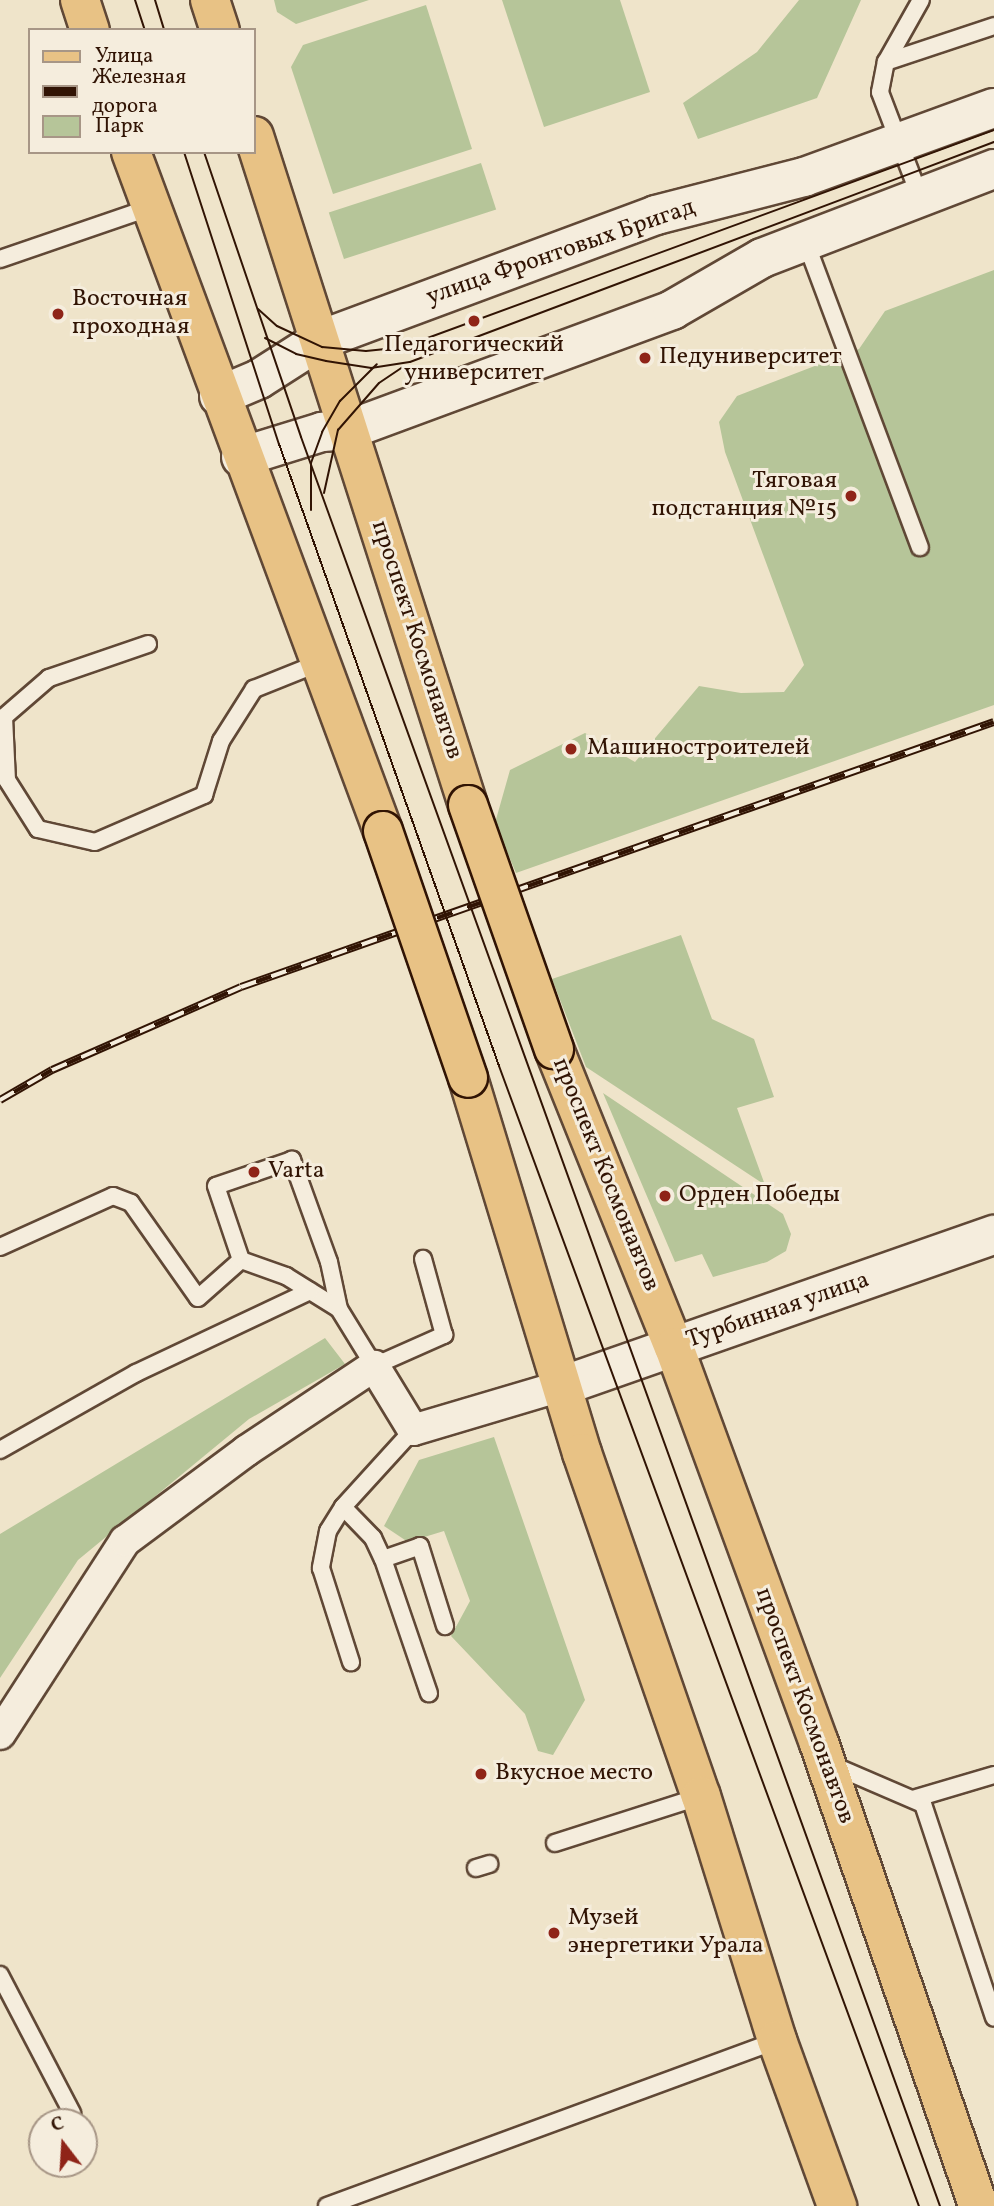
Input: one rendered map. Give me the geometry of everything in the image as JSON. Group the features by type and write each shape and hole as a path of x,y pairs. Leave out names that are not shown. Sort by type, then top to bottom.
{"main road":[{"path":"80,0 89,28"},
{"path":"210,0 218,28"},
{"name":"улица Фронтовых Бригад","path":"219,396 259,379 320,340 656,215 804,177 994,108"},
{"name":"проспект Космонавтов","path":"256,142 468,805 554,1049 674,1347 825,1762 978,2206"},
{"path":"132,154 241,457 383,831 468,1078 562,1386 701,1796 777,2040 837,2206"},
{"path":"241,457 300,437 348,430 672,310 762,258 994,169"},
{"name":"Турбинная улица","path":"562,1386 994,1235"}],"street":[{"path":"0,1734 125,1541 246,1451 374,1366 413,1430 562,1386"}],"lane":[{"path":"920,0 886,62 880,92 920,197"},
{"path":"886,62 994,26"},
{"path":"0,259 149,208"},
{"path":"805,240 920,547"},
{"path":"148,644 49,678 4,717 8,780 38,829 95,842 204,794 220,741 254,689 319,663"},
{"path":"241,1260 216,1186 292,1160 329,1262 339,1309 374,1366 444,1335 423,1259"},
{"path":"0,1247 113,1196 131,1203 198,1298 241,1260"},
{"path":"241,1260 286,1276 339,1309"},
{"path":"0,1450 136,1373 310,1291"},
{"path":"351,1662 321,1568 328,1531 343,1507 413,1430"},
{"path":"343,1507 373,1538 383,1559 429,1693"},
{"path":"383,1559 419,1545 445,1626"},
{"path":"825,1762 923,1804 994,2018"},
{"path":"913,1799 994,1775"},
{"path":"555,1843 701,1796"},
{"path":"0,1975 69,2108"},
{"path":"327,2206 777,2040"}],"green space":[{"path":"274,0 369,0 296,24 277,12"},
{"path":"502,0 620,0 650,92 544,127"},
{"path":"799,0 861,0 817,98 698,139 683,103 757,52"},
{"path":"426,5 472,149 333,194 291,67 303,45"},
{"path":"481,163 496,210 344,259 329,212"},
{"path":"994,270 994,705 516,873 495,823 510,770 585,733 635,762 699,686 741,693 784,692 804,665 725,452 719,422 737,396 859,349 885,311"},
{"path":"681,935 712,1019 754,1039 774,1097 737,1108 765,1185 586,1067 552,979"},
{"path":"603,1093 783,1214 791,1234 786,1251 767,1262 713,1277 702,1254 675,1262"},
{"path":"325,1338 345,1364 249,1419 78,1560 0,1678 0,1534"},
{"path":"494,1437 585,1700 553,1755 538,1751 525,1714 451,1636 470,1601 444,1531 408,1542 384,1526 419,1460"}],"tram line":[{"path":"135,0 144,28"},
{"path":"155,0 163,28"},
{"path":"258,309 277,326 322,347 366,351 403,347 994,130"},
{"path":"265,338 296,354 326,361 371,368 410,362 994,142"},
{"path":"185,154 279,444 499,1066 919,2206"},
{"path":"205,154 301,437 940,2206"},
{"path":"311,510 311,463 322,432 340,401 377,364"},
{"path":"324,493 338,430 379,383 404,366"}],"railway":[{"path":"0,1100 52,1070 241,987 994,722"}],"place":[{"name":"Восточная проходная","path":"58,314"},
{"name":"Педагогический университет","path":"474,321"},
{"name":"Педуниверситет","path":"645,358"},
{"name":"Тяговая подстанция №15","path":"851,496"},
{"name":"Машиностроителей","path":"571,749"},
{"name":"Varta","path":"254,1172"},
{"name":"Орден Победы","path":"665,1196"},
{"name":"Вкусное место","path":"481,1774"},
{"name":"Музей энергетики Урала","path":"554,1933"}]}
